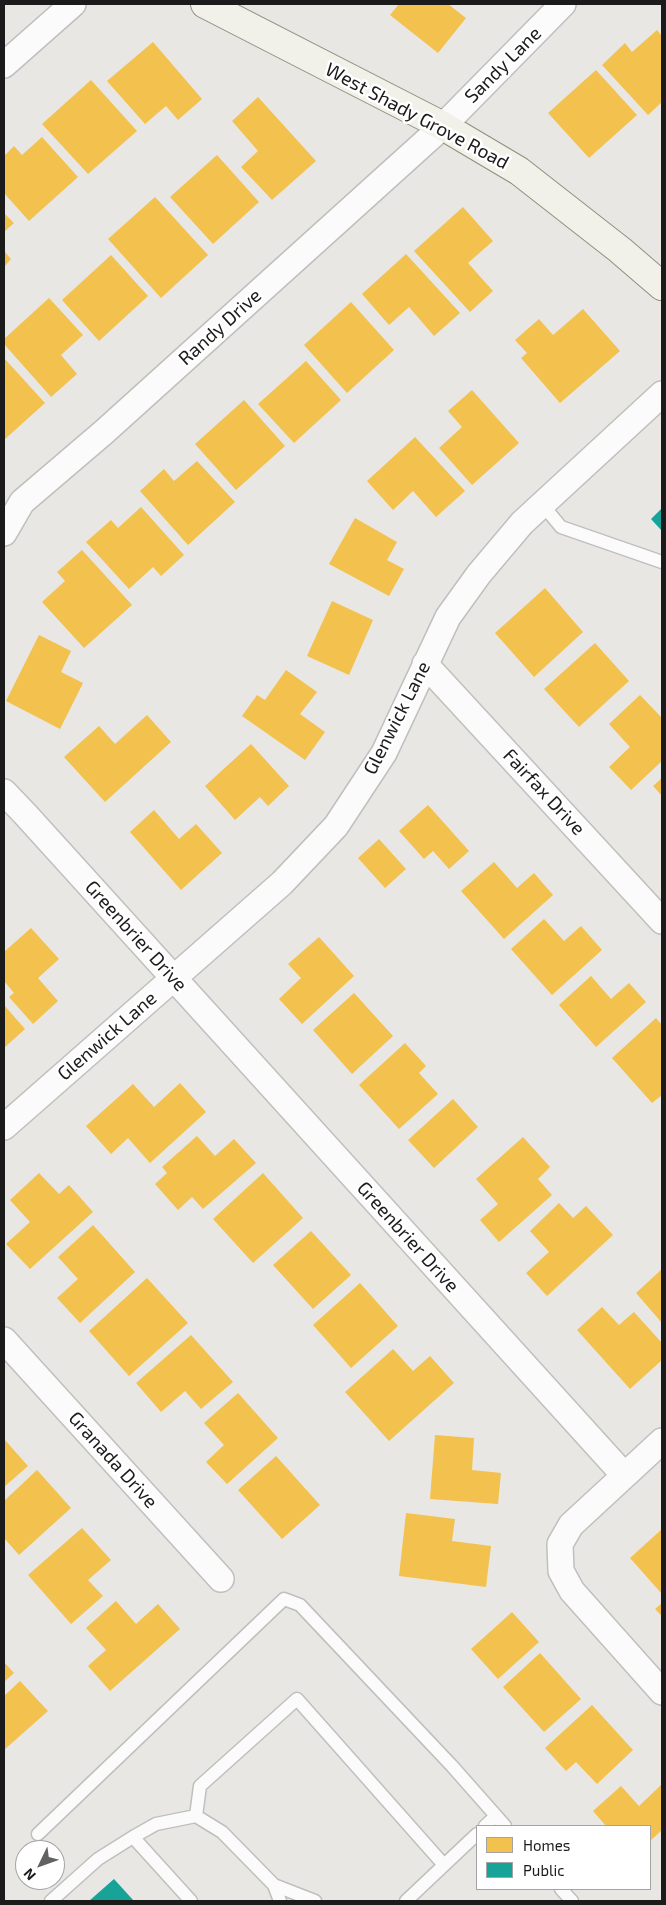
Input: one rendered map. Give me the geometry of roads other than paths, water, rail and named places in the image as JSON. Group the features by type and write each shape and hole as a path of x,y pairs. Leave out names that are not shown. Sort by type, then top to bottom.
{"main road":[{"name":"West Shady Grove Road","path":"205,4 443,126 519,171 620,250 662,286"}],"street":[{"path":"4,65 73,4"},
{"name":"Sandy Lane","path":"443,126 563,4"},
{"name":"Randy Drive","path":"4,534 22,502 104,432 443,126"},
{"name":"Glenwick Lane","path":"4,1127 282,883 336,826 384,753 448,617 479,574 522,523 662,394"},
{"name":"Fairfax Drive","path":"425,664 662,921"},
{"name":"Greenbrier Drive","path":"4,792 624,1475"},
{"name":"Granada Drive","path":"4,1340 221,1579"},
{"path":"662,1441 571,1525 560,1544 560,1570 572,1590 662,1692"}],"lane":[{"path":"542,504 561,527 662,562"},
{"path":"38,1834 284,1599 300,1605 446,1759 505,1825"},
{"path":"196,1816 200,1786 298,1699 444,1865"},
{"path":"50,1901 98,1859 133,1837 156,1824 196,1816 222,1832 274,1885 280,1901"},
{"path":"486,1825 496,1816"},
{"path":"406,1901 476,1835"},
{"path":"133,1837 192,1901"},
{"path":"274,1885 315,1901"},
{"path":"562,1890 572,1901"}]}
